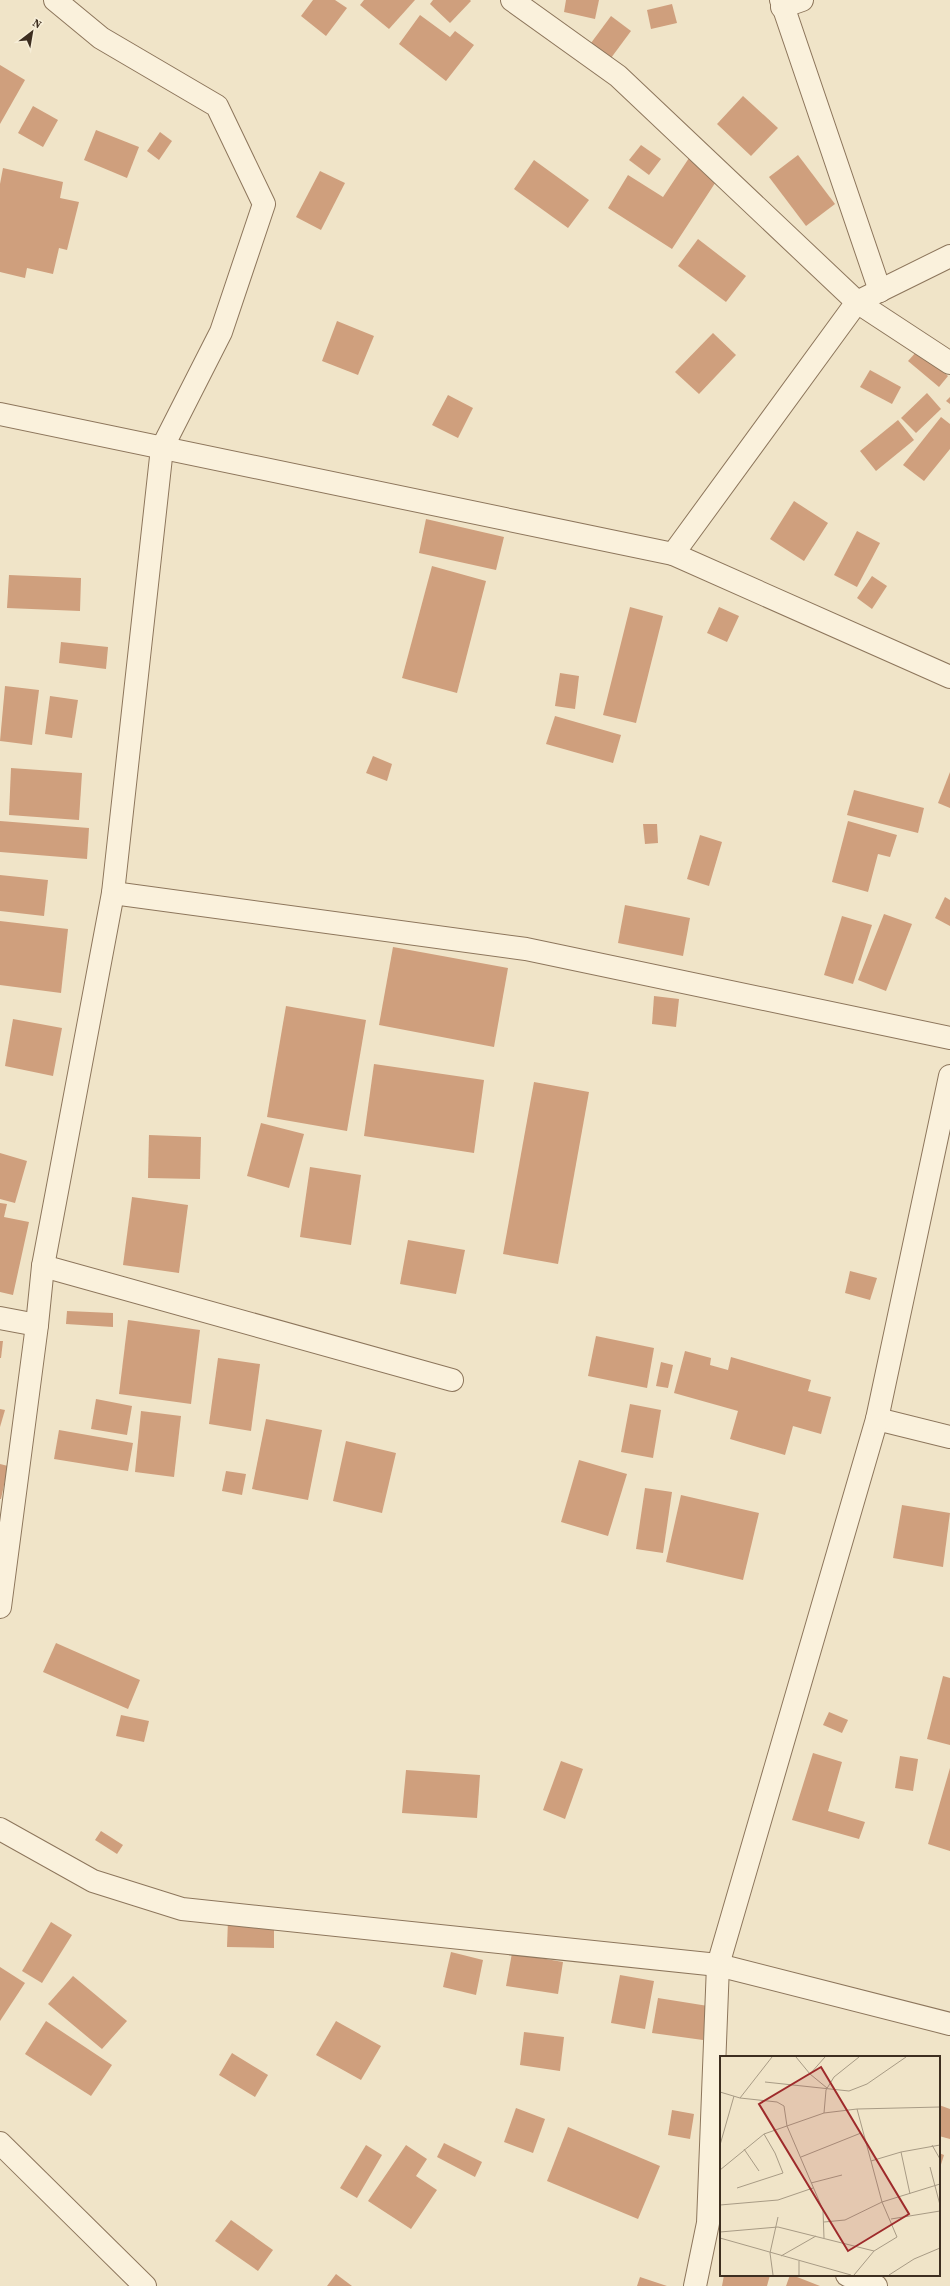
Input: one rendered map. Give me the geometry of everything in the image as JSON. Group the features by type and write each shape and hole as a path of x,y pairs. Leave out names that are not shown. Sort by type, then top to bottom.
{"street":[{"path":"0,1607 37,1325 43,1266 113,893 162,448 220,332 264,204 217,106 101,38 55,0"},
{"path":"512,0 618,76 857,302 950,363"},
{"path":"788,2 880,291"},
{"path":"673,554 857,302 950,256"},
{"path":"0,414 673,554 950,677"},
{"path":"113,893 526,949 950,1038"},
{"path":"695,2286 715,2226 718,1965 877,1419 950,1076"},
{"path":"43,1266 452,1380"},
{"path":"0,1318 37,1325"},
{"path":"877,1419 950,1437"},
{"path":"0,1829 93,1881 182,1909 718,1965 950,2024"},
{"path":"0,2143 145,2286"},
{"path":"850,2276 876,2286"}],"building":[{"path":"313,0 335,0 347,8 326,36 301,16"},
{"path":"364,0 415,0 389,29 360,5"},
{"path":"433,0 471,1 450,23 430,4"},
{"path":"566,0 599,0 595,19 564,12"},
{"path":"672,4 677,23 651,29 647,10"},
{"path":"420,15 450,37 455,31 474,45 446,81 399,44"},
{"path":"611,16 631,31 611,58 591,43"},
{"path":"0,65 25,80 0,124"},
{"path":"743,96 778,128 751,156 717,124"},
{"path":"33,106 58,120 43,147 18,133"},
{"path":"96,130 139,147 127,178 84,160"},
{"path":"160,132 172,141 159,160 147,151"},
{"path":"641,145 661,159 649,175 629,160"},
{"path":"798,155 835,204 806,226 769,177"},
{"path":"689,158 719,177 672,249 608,208 628,175 663,197"},
{"path":"534,160 589,200 568,228 514,189"},
{"path":"3,168 63,182 60,198 79,202 67,250 59,248 53,274 27,268 25,278 0,272 0,184"},
{"path":"320,171 345,183 321,230 296,217"},
{"path":"698,239 746,276 726,302 678,266"},
{"path":"337,321 374,336 358,375 322,361"},
{"path":"713,333 736,355 699,394 675,372"},
{"path":"918,350 948,376 939,387 908,361"},
{"path":"870,370 901,387 892,404 860,387"},
{"path":"927,393 941,409 916,433 901,418"},
{"path":"448,395 473,408 458,438 432,425"},
{"path":"950,397 950,404 946,401"},
{"path":"941,417 950,424 950,449 924,481 903,465"},
{"path":"898,420 914,440 876,471 860,451"},
{"path":"794,501 828,523 804,561 770,539"},
{"path":"426,519 504,537 496,570 419,553"},
{"path":"857,531 880,543 857,587 834,575"},
{"path":"432,566 486,581 457,693 402,678"},
{"path":"9,575 81,578 80,611 7,608"},
{"path":"872,576 887,586 872,609 857,598"},
{"path":"630,607 663,616 636,723 603,715"},
{"path":"719,607 739,616 727,642 707,633"},
{"path":"61,642 108,647 106,669 59,663"},
{"path":"560,673 579,676 575,709 555,706"},
{"path":"5,686 39,690 32,745 0,741"},
{"path":"50,696 78,700 72,738 45,734"},
{"path":"555,716 621,735 613,763 546,744"},
{"path":"373,756 392,764 387,781 366,773"},
{"path":"11,768 82,773 79,820 9,815"},
{"path":"950,772 950,808 938,803"},
{"path":"854,790 924,808 918,833 847,815"},
{"path":"0,821 89,828 87,859 0,852"},
{"path":"848,821 897,835 890,857 878,854 868,892 832,882"},
{"path":"643,824 657,824 658,843 645,844"},
{"path":"700,835 722,842 709,886 687,879"},
{"path":"0,875 48,880 44,916 0,911"},
{"path":"945,897 950,900 950,926 935,918"},
{"path":"625,905 690,918 683,956 618,943"},
{"path":"884,914 912,924 886,991 858,980"},
{"path":"842,916 872,925 853,984 824,975"},
{"path":"0,921 68,929 61,993 0,985"},
{"path":"393,947 508,968 494,1047 379,1025"},
{"path":"654,996 679,999 676,1027 652,1024"},
{"path":"286,1006 366,1020 347,1131 267,1117"},
{"path":"13,1019 62,1028 53,1076 5,1066"},
{"path":"374,1064 484,1080 474,1153 364,1136"},
{"path":"534,1082 589,1092 558,1264 503,1254"},
{"path":"261,1123 304,1134 289,1188 247,1176"},
{"path":"149,1135 201,1137 200,1179 148,1178"},
{"path":"0,1153 27,1161 15,1203 0,1199"},
{"path":"310,1167 361,1175 351,1245 300,1237"},
{"path":"132,1197 188,1205 179,1273 123,1265"},
{"path":"0,1203 7,1204 4,1217 29,1222 13,1295 0,1292"},
{"path":"408,1240 465,1250 456,1294 400,1284"},
{"path":"850,1271 877,1278 870,1300 845,1293"},
{"path":"67,1311 113,1313 113,1327 66,1324"},
{"path":"128,1320 200,1330 191,1404 119,1394"},
{"path":"596,1336 654,1348 647,1388 588,1376"},
{"path":"0,1341 3,1341 1,1358 0,1358"},
{"path":"685,1351 711,1358 710,1365 728,1370 731,1357 811,1380 808,1391 831,1397 821,1434 793,1426 785,1455 730,1439 738,1411 674,1393"},
{"path":"218,1358 260,1364 251,1431 209,1424"},
{"path":"661,1362 673,1365 668,1388 656,1386"},
{"path":"96,1399 132,1406 127,1435 91,1429"},
{"path":"630,1404 661,1410 653,1458 621,1452"},
{"path":"0,1409 5,1410 0,1427"},
{"path":"141,1411 181,1416 174,1477 135,1472"},
{"path":"266,1419 322,1430 308,1500 252,1489"},
{"path":"59,1430 133,1443 128,1471 54,1459"},
{"path":"346,1441 396,1453 382,1513 333,1501"},
{"path":"579,1460 627,1474 608,1536 561,1522"},
{"path":"0,1464 8,1466 1,1499 0,1499"},
{"path":"226,1471 246,1474 242,1495 222,1491"},
{"path":"645,1488 672,1492 663,1553 636,1549"},
{"path":"681,1495 759,1513 743,1580 666,1562"},
{"path":"902,1505 950,1513 943,1567 893,1558"},
{"path":"56,1643 140,1680 128,1709 43,1672"},
{"path":"943,1676 950,1678 950,1745 927,1739"},
{"path":"829,1712 848,1720 842,1733 823,1725"},
{"path":"121,1715 149,1721 144,1742 116,1736"},
{"path":"813,1753 842,1762 828,1811 865,1822 859,1839 792,1820"},
{"path":"900,1756 918,1759 913,1791 895,1788"},
{"path":"561,1761 583,1769 565,1819 543,1810"},
{"path":"950,1768 950,1851 928,1844"},
{"path":"406,1770 480,1775 477,1818 402,1813"},
{"path":"101,1831 123,1845 117,1854 95,1840"},
{"path":"228,1920 274,1921 274,1948 227,1947"},
{"path":"51,1922 72,1935 42,1983 22,1971"},
{"path":"451,1952 483,1960 476,1995 443,1987"},
{"path":"512,1953 563,1962 558,1994 506,1986"},
{"path":"0,1967 25,1983 0,2021"},
{"path":"620,1975 654,1981 645,2029 611,2023"},
{"path":"73,1976 127,2021 102,2049 48,2004"},
{"path":"658,1998 708,2006 703,2040 652,2033"},
{"path":"46,2021 112,2065 91,2096 25,2054"},
{"path":"336,2021 381,2046 361,2080 316,2055"},
{"path":"524,2032 564,2037 560,2071 520,2065"},
{"path":"232,2053 268,2075 255,2097 219,2075"},
{"path":"940,2105 950,2109 950,2139 940,2136"},
{"path":"516,2108 545,2119 533,2153 504,2142"},
{"path":"672,2110 694,2114 690,2139 668,2135"},
{"path":"568,2127 660,2166 638,2219 547,2181"},
{"path":"444,2143 482,2162 475,2177 437,2157"},
{"path":"366,2145 382,2155 357,2198 340,2188"},
{"path":"406,2145 427,2159 416,2176 437,2190 411,2229 368,2201"},
{"path":"940,2153 944,2155 940,2168"},
{"path":"231,2220 273,2250 258,2271 215,2241"},
{"path":"336,2274 352,2286 327,2286"},
{"path":"724,2276 770,2276 767,2286 722,2286"},
{"path":"790,2276 795,2276 820,2286 786,2286"},
{"path":"640,2277 667,2286 637,2286"}]}
